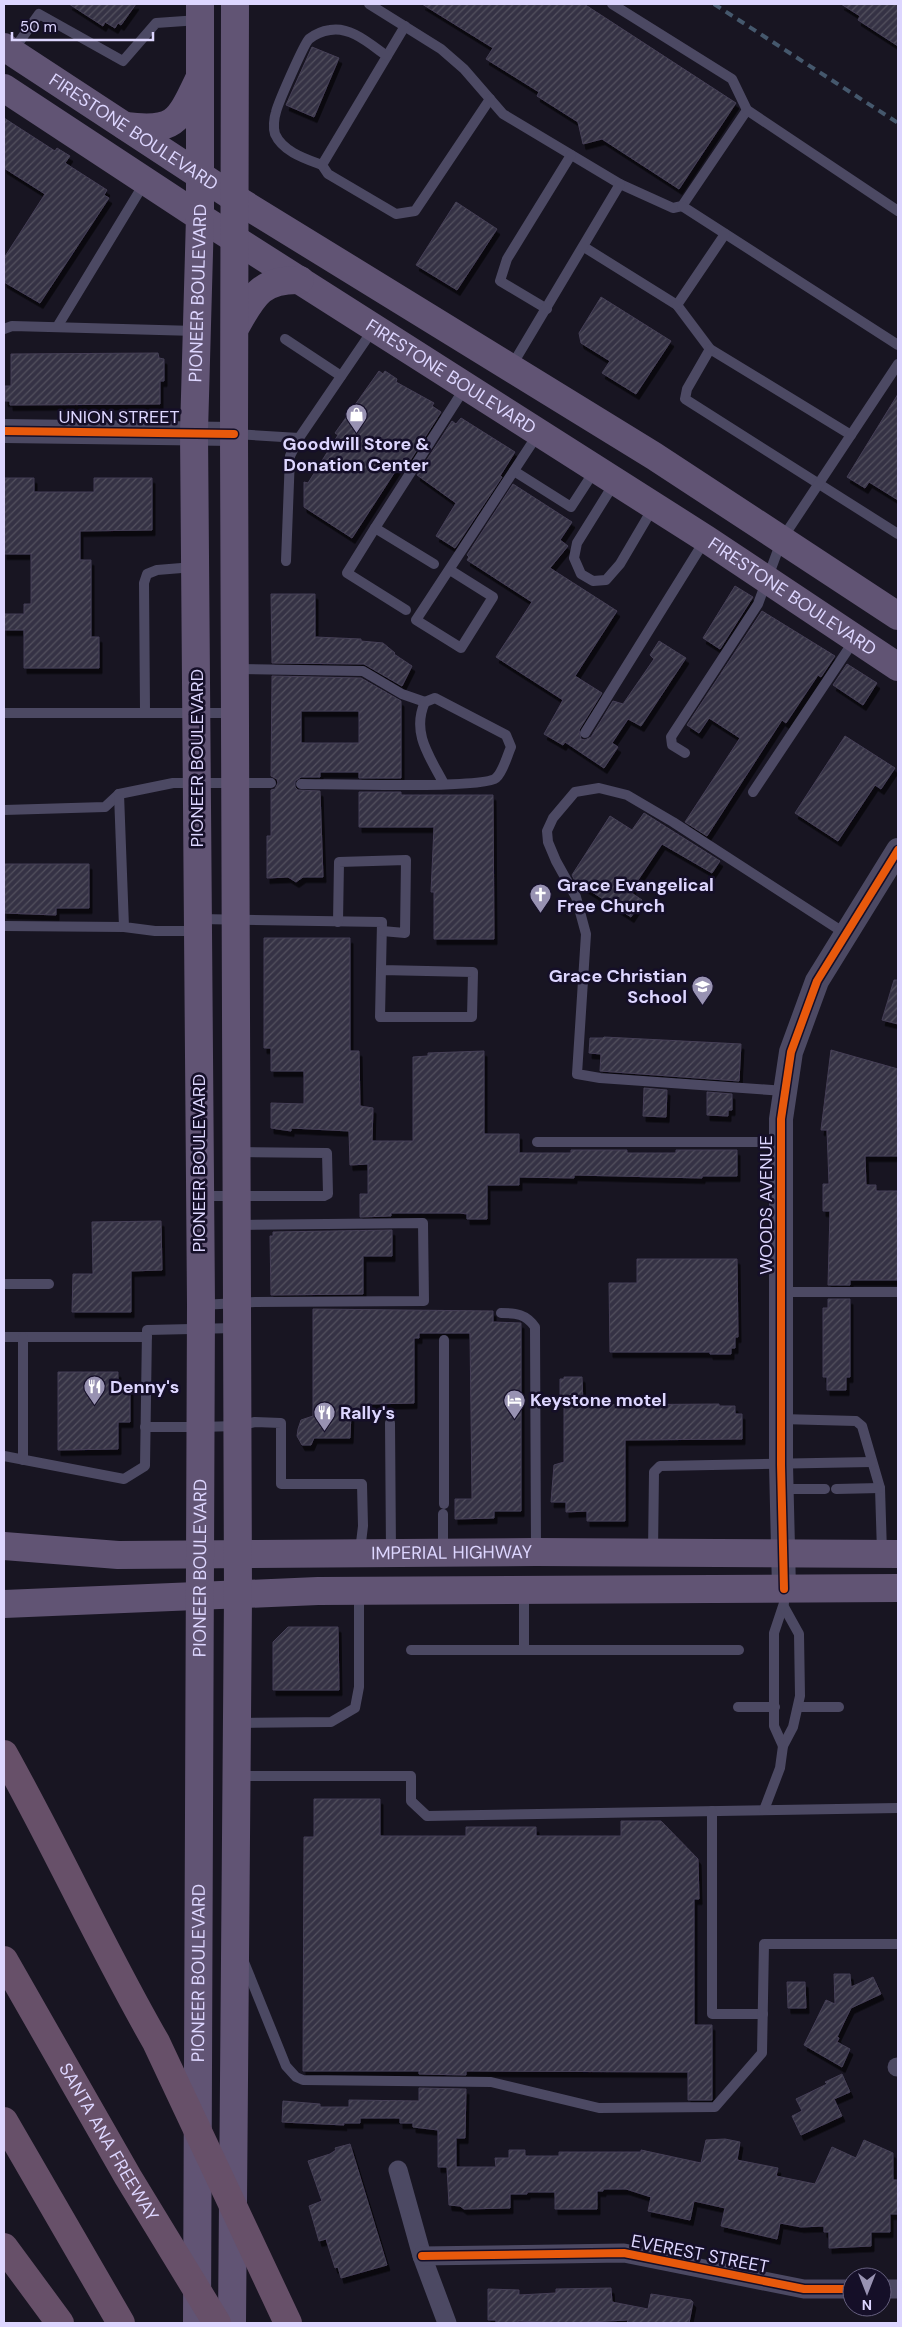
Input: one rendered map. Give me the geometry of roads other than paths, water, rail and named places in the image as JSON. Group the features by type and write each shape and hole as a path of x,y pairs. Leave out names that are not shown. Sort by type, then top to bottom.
{"highway":[{"path":"4,1754 132,2001 156,2042 288,2323"},
{"name":"SANTA ANA FREEWAY","path":"4,1960 128,2177 217,2323"},
{"path":"4,2121 121,2323"},
{"path":"4,2247 60,2323"}],"main road":[{"name":"PIONEER BOULEVARD","path":"232,2323 238,1596 234,434 236,238 235,4"},
{"name":"PIONEER BOULEVARD","path":"197,2323 197,2041 201,1735 200,1196 194,432 200,217 200,12"},
{"name":"FIRESTONE BOULEVARD","path":"8,49 236,199 654,456 898,616"},
{"path":"125,126 158,128 176,121 199,78"},
{"name":"FIRESTONE BOULEVARD","path":"6,94 540,432 898,666"},
{"path":"235,328 254,297 270,283 285,279 300,280"},
{"name":"IMPERIAL HIGHWAY","path":"4,1546 118,1556 536,1552 784,1555 890,1554"},
{"path":"4,1604 359,1591 524,1590 784,1598 898,1588"}],"street":[{"name":"UNION STREET","path":"4,431 234,434"},
{"name":"WOODS AVENUE","path":"784,1598 781,1465 781,1142 785,1091 791,1052 817,981 898,850"},
{"path":"398,2170 422,2256 448,2323"},
{"name":"EVEREST STREET","path":"422,2256 624,2253 804,2289 842,2289"}],"lane":[{"path":"369,4 441,49 464,68 503,114 620,184 673,208 682,206 747,110"},
{"path":"612,4 732,78 747,110 898,211"},
{"path":"8,49 39,14 123,61 156,23 200,12"},
{"path":"322,165 405,26"},
{"path":"387,56 358,36 342,30 323,32 308,40 276,110 274,124 275,134 284,146 297,155 322,165 328,174 396,214 414,211 490,99"},
{"path":"547,309 500,281 507,259 571,155"},
{"path":"57,327 145,181"},
{"path":"511,368 620,184"},
{"path":"682,206 898,345"},
{"path":"677,305 725,234"},
{"path":"584,247 677,305 710,350 851,435"},
{"path":"4,329 12,326 197,331"},
{"path":"286,562 290,456 299,438 374,327"},
{"path":"285,339 341,376"},
{"path":"710,350 687,389 685,399 898,534"},
{"path":"685,752 672,745 671,737 758,604 782,539 898,364"},
{"path":"406,610 347,573 466,386"},
{"path":"450,570 493,597 461,648 416,620 540,432"},
{"path":"234,434 299,438"},
{"path":"514,471 572,507 606,475"},
{"path":"606,475 577,543 574,558 581,574 593,581 606,580 620,564 654,506"},
{"path":"376,528 434,564"},
{"path":"585,733 706,539"},
{"path":"145,712 144,583 147,574 157,570 195,567"},
{"path":"753,792 855,639"},
{"path":"235,670 364,671 402,694 425,702 435,698 506,735 511,747 496,778 490,781 444,784 301,784"},
{"path":"425,702 420,713 420,737 444,784"},
{"path":"4,713 235,712"},
{"path":"4,810 105,806 119,794 173,783 271,783"},
{"path":"785,1091 600,1078 578,1074 586,934 576,897 556,862 548,842 547,831 553,818 575,792 599,788 627,795 674,822 846,934"},
{"path":"119,794 124,927"},
{"path":"338,922 338,862 406,860 405,933 382,931"},
{"path":"4,926 124,927 155,931 236,920 382,922 380,1017 472,1017 472,972 381,970"},
{"path":"537,1142 781,1142"},
{"path":"200,1196 324,1196 329,1191 327,1153 237,1152"},
{"path":"4,1456 124,1479 145,1466 147,1330 200,1317 237,1316 256,1302 424,1301 423,1223 237,1224"},
{"path":"4,1284 49,1284"},
{"path":"782,1292 898,1292"},
{"path":"501,1313 522,1315 530,1320 535,1327 536,1552"},
{"path":"200,1317 237,1316"},
{"path":"4,1337 147,1337"},
{"path":"22,1460 23,1337"},
{"path":"443,1553 444,1340"},
{"path":"781,1419 856,1421 862,1426 880,1488 890,1554"},
{"path":"145,1427 200,1428 237,1426 255,1422 281,1423 281,1484 362,1484 364,1526 359,1553"},
{"path":"390,1423 391,1553"},
{"path":"653,1553 654,1472 660,1466 872,1462"},
{"path":"782,1489 880,1488"},
{"path":"524,1590 524,1650"},
{"path":"236,1723 331,1722 355,1708 359,1687 359,1591"},
{"path":"783,1746 774,1726 774,1633 784,1598"},
{"path":"764,1810 780,1768 783,1746 794,1728 800,1696 799,1634 784,1598"},
{"path":"411,1650 738,1650"},
{"path":"738,1707 775,1707"},
{"path":"798,1707 839,1707"},
{"path":"236,1776 411,1776 411,1802 427,1816 898,1808"},
{"path":"712,1811 712,2014 763,2014"},
{"path":"235,1941 286,2066 296,2076 311,2082 491,2082 599,2108 715,2107 762,2053 764,1944 898,1944"}],"railway":[{"path":"714,4 898,123"}],"place":[{"name":"Goodwill Store & Donation Center","path":"356,433"},
{"name":"Grace Evangelical Free Church","path":"541,914"},
{"name":"Grace Christian School","path":"703,1005"},
{"name":"Denny's","path":"94,1406"},
{"name":"Keystone motel","path":"514,1419"},
{"name":"Rally's","path":"324,1432"}]}
